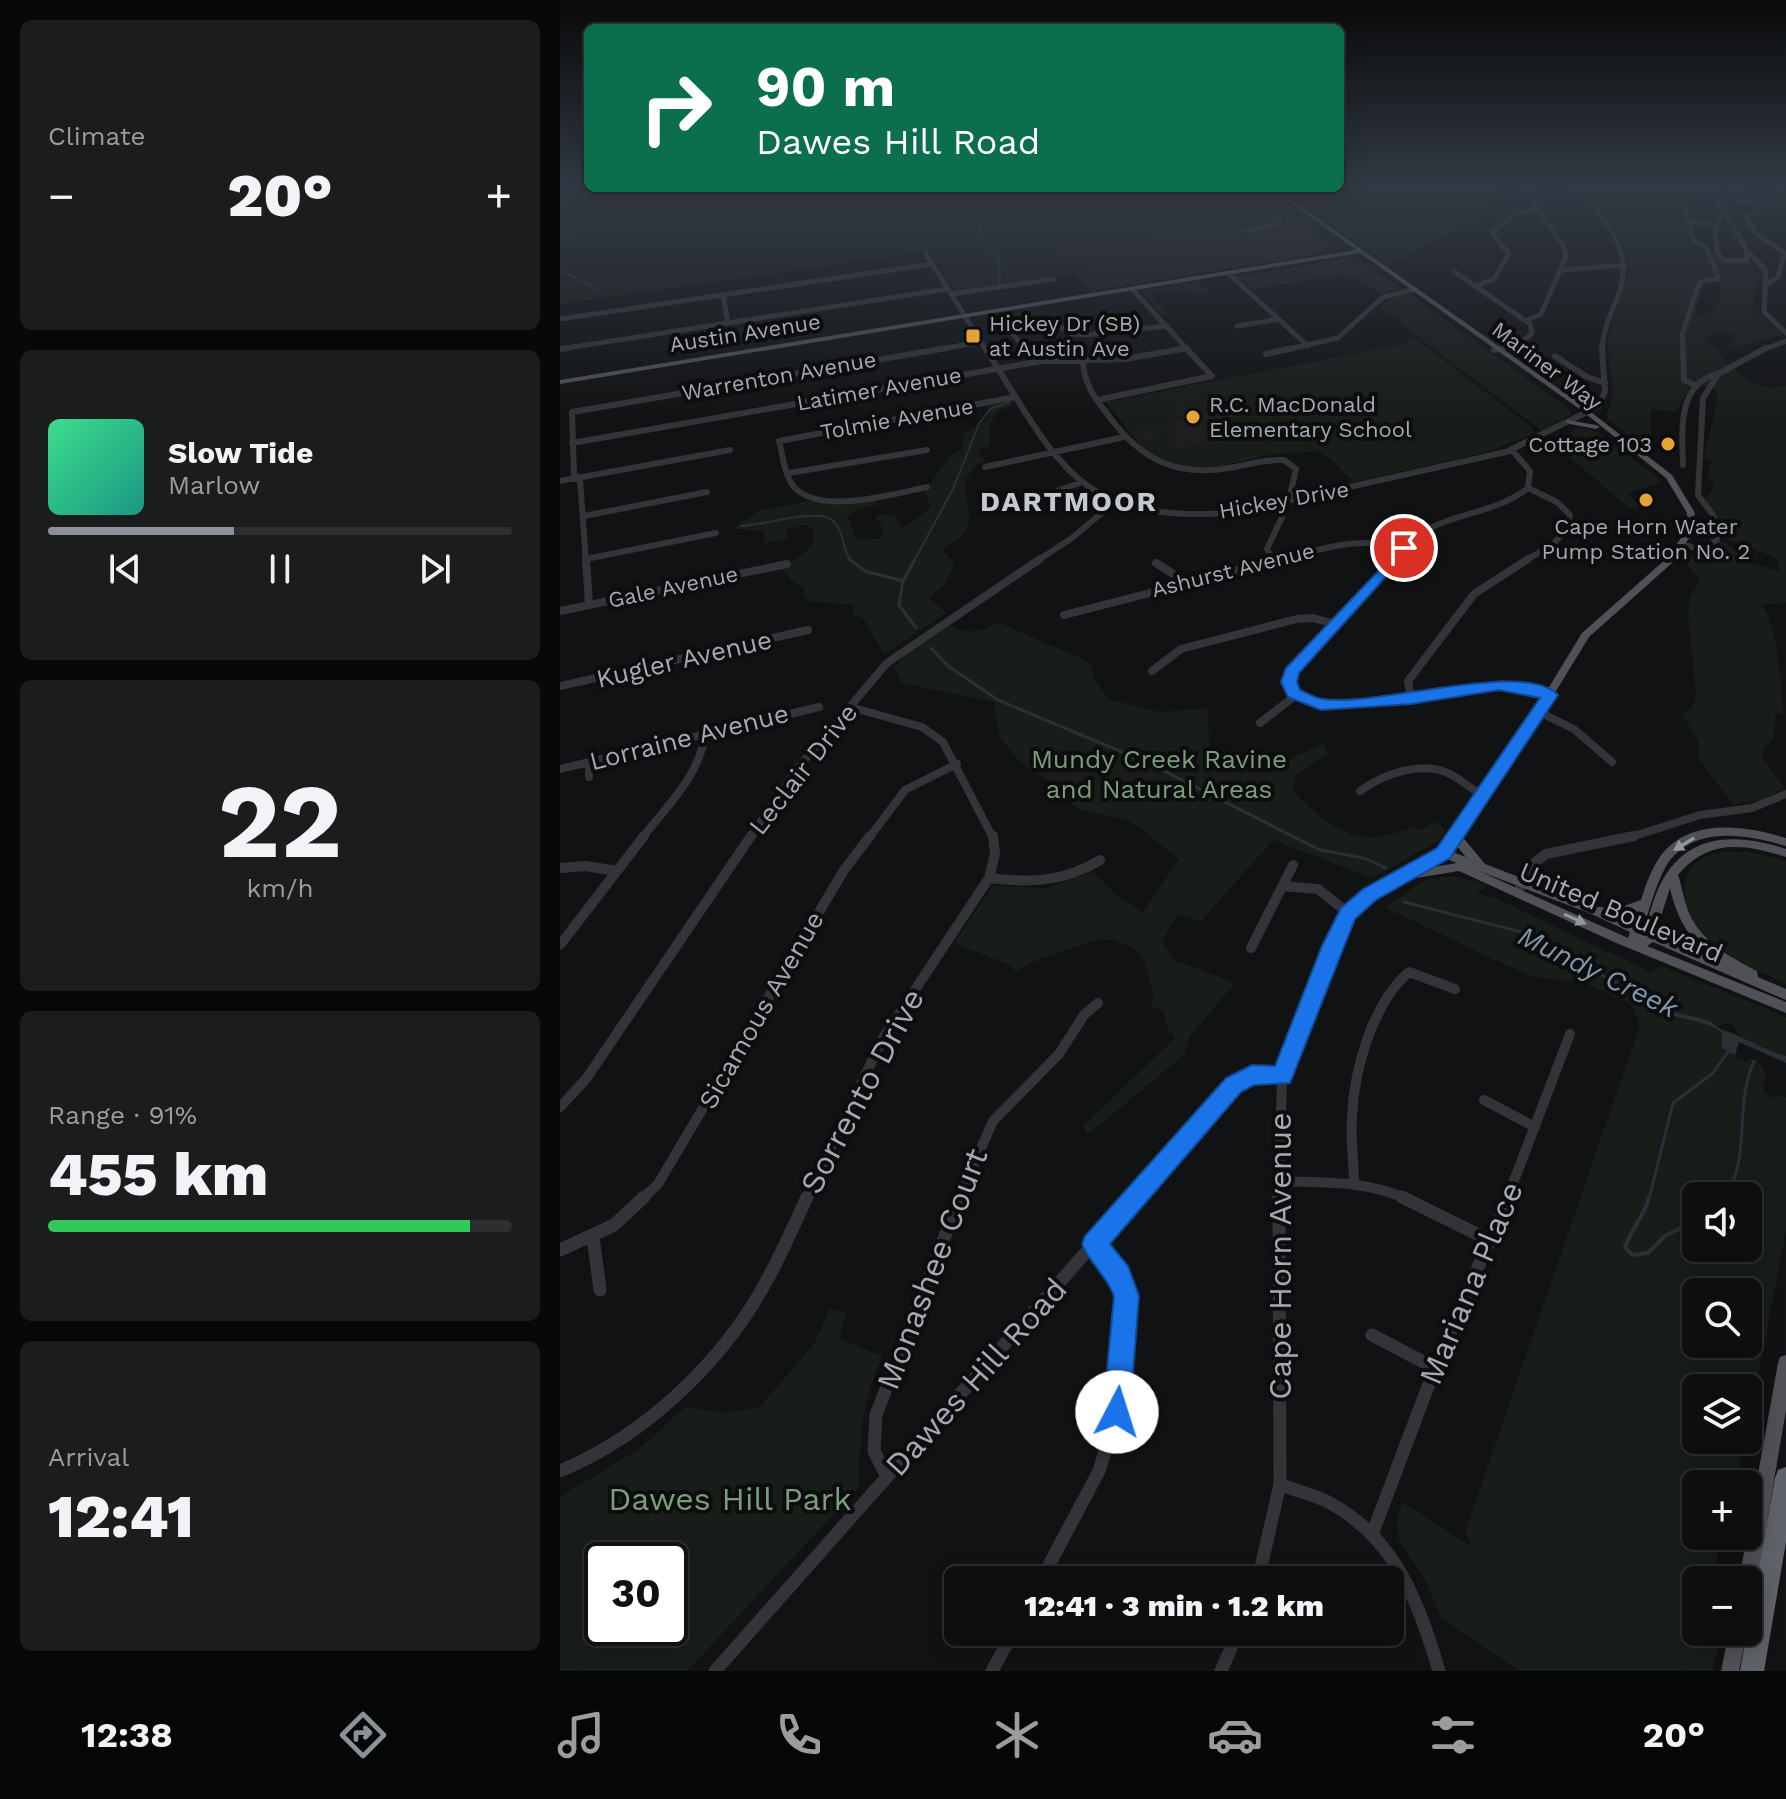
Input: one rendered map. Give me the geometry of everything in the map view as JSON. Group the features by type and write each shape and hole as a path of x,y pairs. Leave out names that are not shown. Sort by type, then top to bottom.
{"highway":[{"path":"1752,1671 1786,1478"}],"main road":[{"name":"Austin Avenue","path":"560,382 1279,265"},
{"name":"Mariner Way","path":"1377,265 1667,475 1682,495"},
{"name":"Mariner Way","path":"1498,350 1572,400 1596,427 1682,495"},
{"path":"1572,400 1603,402"},
{"path":"1570,422 1596,427"},
{"path":"1441,854 1484,796 1590,629 1660,571 1683,545 1692,520 1682,495"},
{"path":"1640,941 1647,902 1666,857 1689,839 1730,832 1786,842"},
{"path":"1456,837 1481,867"},
{"path":"1640,941 1665,885 1690,855 1716,844 1752,844 1786,853"},
{"name":"United Boulevard","path":"1441,854 1481,867 1520,888 1786,1008"},
{"name":"United Boulevard","path":"1441,854 1458,867 1593,910 1640,941 1786,993"},
{"path":"1404,876 1458,867"},
{"path":"1673,877 1680,910 1700,939 1731,963 1786,993"},
{"path":"1593,910 1622,912 1647,902"},
{"path":"1750,1566 1786,1363"},
{"path":"1730,1671 1735,1646"}],"street":[{"path":"560,319 925,265"},
{"name":"Hickey Drive","path":"933,265 1051,452 1080,483 1116,501 1189,514 1227,514 1276,506 1512,450 1586,414 1603,402"},
{"path":"1475,286 1497,277 1503,265"},
{"path":"1527,320 1541,314 1563,265"},
{"path":"1562,270 1625,265 1603,335 1603,402"},
{"path":"1696,386 1684,380 1682,335 1698,286 1702,281 1719,279 1714,265"},
{"path":"1761,265 1766,271 1764,312 1786,333"},
{"path":"1766,285 1778,277 1782,265"},
{"path":"1455,272 1527,320 1532,333 1529,338 1498,350"},
{"path":"1228,273 1308,346"},
{"path":"1778,277 1786,279"},
{"path":"560,349 949,291 1054,279"},
{"path":"1097,400 1212,377 1132,289"},
{"path":"1266,354 1341,336 1381,298 1413,289"},
{"path":"723,295 728,323"},
{"path":"1237,326 1279,319"},
{"path":"1036,362 1012,333 1014,326 1050,320 1078,335 1122,334 1167,326"},
{"path":"1683,545 1702,549 1717,540 1713,515 1698,495 1703,398 1718,374 1771,345 1786,341"},
{"name":"Warrenton Avenue","path":"572,443 571,415 577,410 980,342"},
{"name":"Latimer Avenue","path":"572,443 997,368 1036,362 1125,359 1187,348"},
{"path":"1555,356 1587,377 1605,383"},
{"path":"1083,359 1083,377 1097,400 1124,437 1144,457 1183,470 1221,470 1274,459 1287,461 1296,469 1291,491 1297,501"},
{"path":"1683,465 1684,410 1696,386 1713,373 1718,374"},
{"name":"Tolmie Avenue","path":"789,473 779,441 1016,397"},
{"path":"985,467 1124,437"},
{"path":"572,443 574,474 584,516 589,605"},
{"path":"560,481 730,450"},
{"path":"927,450 789,473 793,485 804,493 836,500 927,487"},
{"path":"1512,450 1530,471 1528,488 1506,503 1434,524 1404,548 1289,675 1289,685 1296,695 1321,705 1411,699 1499,684 1550,695"},
{"path":"1007,508 1080,483"},
{"path":"1411,699 1408,681 1480,589 1554,546 1566,534 1568,519 1562,506 1551,497 1528,488"},
{"path":"584,516 707,492"},
{"name":"Leclair Drive","path":"560,1107 586,1079 792,775 903,649 1072,538 1116,501"},
{"path":"1274,561 1267,549 1283,515 1276,506"},
{"path":"586,559 716,533"},
{"name":"Ashurst Avenue","path":"1064,615 1362,540 1404,548"},
{"path":"1156,563 1186,582"},
{"name":"Gale Avenue","path":"560,611 787,564"},
{"path":"1152,671 1181,649 1297,619 1313,618 1335,624"},
{"name":"Kugler Avenue","path":"560,686 808,630"},
{"path":"1260,723 1296,695"},
{"name":"Lorraine Avenue","path":"560,769 819,707"},
{"name":"Sorrento Drive","path":"560,1471 592,1459 631,1434 698,1370 743,1318 767,1280 883,1038 989,878 995,854 993,833 943,742 928,730 850,707"},
{"path":"1539,712 1571,727 1612,762"},
{"path":"560,945 695,769 703,755 705,733"},
{"path":"589,762 589,777"},
{"name":"Sicamous Avenue","path":"560,1250 593,1237 633,1211 669,1169 831,889 892,804 921,780 957,764"},
{"path":"1360,791 1381,779 1433,769 1451,774 1484,796"},
{"path":"1520,888 1535,862 1546,854 1617,841 1700,815 1752,808 1786,794"},
{"name":"Cape Horn Avenue","path":"1261,1566 1280,1484 1279,1181 1282,1076 1332,946 1348,913 1364,898 1441,854"},
{"path":"989,878 1031,883 1057,880 1088,869 1100,860"},
{"path":"1251,948 1293,865"},
{"path":"560,868 586,866 617,871"},
{"path":"1283,886 1316,888 1348,913"},
{"path":"1354,1185 1354,1097 1389,992 1401,976 1409,972 1455,989"},
{"name":"Monashee Court","path":"887,1477 876,1462 873,1439 884,1391 984,1135 1003,1107 1061,1053 1087,1008 1098,1003"},
{"name":"Mariana Place","path":"1373,1532 1435,1368 1491,1241 1570,1034"},
{"name":"Dawes Hill Road","path":"715,1671 1234,1085 1252,1075 1282,1076"},
{"path":"1484,1100 1535,1127"},
{"path":"1279,1181 1354,1185 1403,1195 1491,1241"},
{"path":"593,1237 600,1290"},
{"path":"1048,1566 1099,1471 1117,1412 1127,1296 1119,1275 1094,1244"},
{"path":"1372,1335 1435,1368"},
{"path":"1280,1484 1325,1501 1373,1532 1388,1549 1409,1582 1439,1671"},
{"path":"992,1671 1005,1646"},
{"path":"1221,1671 1232,1646"}],"shaded area":[{"path":"1071,265 1252,265 1103,289 1085,268"},
{"path":"1307,265 1365,265 1400,288 1381,293 1358,279 1339,275 1252,289 1237,277"},
{"name":"R.C. MacDonald Elementary School","path":"1232,378 1299,448 1229,464 1171,463 1147,453 1106,402"},
{"path":"1658,1005 1708,1021 1786,1056 1786,1063 1739,1042 1735,1055 1722,1048 1722,1033 1715,1028 1671,1015"}],"green space":[{"path":"560,265 832,265 560,304"},
{"path":"939,265 1071,265 1085,268 1103,289 1091,293 1074,273 956,291"},
{"path":"1737,265 1761,272 1752,309 1784,334 1727,350 1736,335 1714,333 1705,341 1722,351 1718,353 1748,380 1765,386 1786,385 1786,603 1761,605 1767,613 1775,639 1784,713 1776,714 1774,737 1764,749 1762,758 1785,788 1763,799 1733,805 1698,758 1699,741 1682,715 1693,706 1696,694 1688,615 1689,598 1700,581 1685,561 1723,541 1751,561 1754,571 1754,564 1779,571 1777,558 1728,540 1706,500 1714,485 1707,475 1712,461 1704,457 1718,397 1714,389 1694,383 1683,384 1689,388 1676,412 1651,409 1652,446 1646,450 1606,417 1613,393 1607,341 1630,266","holes":["1703,282 1722,282 1720,302 1704,316 1694,319"]},
{"path":"1198,281 1211,292 1154,292 1152,297 1169,315 1162,316 1140,290"},
{"path":"1410,294 1572,414 1542,431 1380,307 1393,297"},
{"path":"1414,338 1533,428 1532,434 1484,453 1354,482 1328,457 1317,451 1243,457 1224,466 1194,467 1180,466 1145,451 1137,439 1159,439 1160,427 1174,426 1170,431 1176,437 1163,441 1177,450 1216,439 1208,435 1213,431 1222,432 1206,428 1209,424 1247,413 1230,398 1223,397 1231,408 1193,415 1183,402 1175,403 1176,413 1186,419 1149,427 1144,424 1133,429 1143,433 1132,436 1109,405 1114,401 1399,345"},
{"path":"1010,402 1014,405 1000,411 993,419 990,445 978,450 985,462 978,463 964,481 969,514 967,529 942,550 955,563 944,585 929,598 946,613 884,654 863,618 852,614 854,605 808,601 802,595 806,589 791,581 784,569 813,545 813,529 806,525 787,529 787,539 764,543 764,531 733,529 760,510 814,500 876,500 877,505 859,509 848,517 857,540 881,538 884,531 875,515 894,515 902,529 931,507 924,492 950,456 962,449 964,433 985,422 991,405"},
{"path":"1581,427 1598,432 1663,482 1627,493 1642,508 1630,509 1551,441"},
{"name":"Mundy Creek Ravine and Natural Areas","path":"998,622 1091,663 1094,678 1108,699 1160,712 1207,708 1210,750 1256,773 1323,744 1329,754 1297,774 1292,790 1333,826 1360,836 1376,837 1413,827 1421,830 1437,821 1445,831 1438,841 1371,878 1273,840 1201,921 1181,915 1175,918 1162,942 1174,960 1235,983 1190,1036 1184,1055 1087,1135 1083,1126 1176,1037 1169,1031 1163,1012 1150,1005 1154,997 1144,959 1131,947 1113,940 1099,939 1035,961 1016,972 1010,965 956,944 956,940 993,886 1047,888 1092,872 1125,902 1143,912 1179,859 1131,821 1077,809 1054,785 1022,764 1000,738 993,702 902,683 894,668 903,657 949,625 974,631"},
{"path":"1749,852 1786,861 1786,984 1720,948 1701,931 1688,909 1685,885 1694,865 1718,853"},
{"path":"1453,876 1488,885 1477,893 1500,900 1650,972 1661,966 1786,1017 1786,1056 1758,1049 1743,1040 1731,1023 1717,1026 1704,1019 1722,1032 1738,1061 1743,1059 1746,1063 1750,1058 1762,1066 1763,1089 1771,1099 1775,1095 1786,1097 1786,1230 1762,1356 1762,1278 1682,1278 1682,1358 1762,1358 1759,1374 1682,1374 1682,1454 1742,1454 1738,1470 1682,1470 1682,1550 1718,1550 1715,1564 1718,1566 1682,1566 1682,1646 1718,1646 1713,1671 1519,1671 1441,1617 1426,1582 1399,1540 1396,1520 1403,1503 1472,1547 1465,1532 1640,1025 1631,1004 1584,983 1529,976 1384,907 1425,880"},
{"name":"Dawes Hill Park","path":"830,1309 846,1312 840,1339 882,1356 863,1420 860,1486 687,1671 560,1671 560,1497 639,1449 685,1407 724,1413 759,1408 814,1344"}],"waterway":[{"path":"999,284 1000,265"},
{"name":"Mundy Creek","path":"560,270 600,291"},
{"path":"914,561 953,489 979,424 990,409 1010,402"},
{"name":"Mundy Creek","path":"741,526 803,516 826,517 837,525 851,560"},
{"path":"903,581 915,559"},
{"name":"Mundy Creek","path":"851,560 865,571 903,581"},
{"name":"Mundy Creek","path":"903,581 899,605 916,628"},
{"name":"Mundy Creek","path":"931,648 948,666 998,700 1146,762 1320,850 1364,858 1386,868"},
{"name":"Mundy Creek","path":"1404,902 1529,934 1660,1007"},
{"path":"1649,1199 1673,1103 1713,1073 1729,1050"},
{"path":"1733,1182 1741,1148 1745,1095 1754,1061"},
{"path":"1649,1197 1625,1247 1632,1255 1648,1253 1665,1236 1682,1227"}],"place":[{"name":"Hickey Dr (SB) at Austin Ave","path":"973,336"},
{"name":"R.C. MacDonald Elementary School","path":"1193,417"},
{"name":"Cottage 103","path":"1668,444"},
{"name":"Cape Horn Water Pump Station No. 2","path":"1646,500"}],"district":[{"name":"DARTMOOR","path":"1069,501"}],"route":[{"path":"1117,1412 1127,1296 1119,1275 1094,1244 1234,1085 1252,1075 1282,1076 1332,946 1348,913 1370,895 1443,853 1550,695 1525,687 1499,684 1411,699 1321,705 1294,693 1289,675 1404,548"}]}
